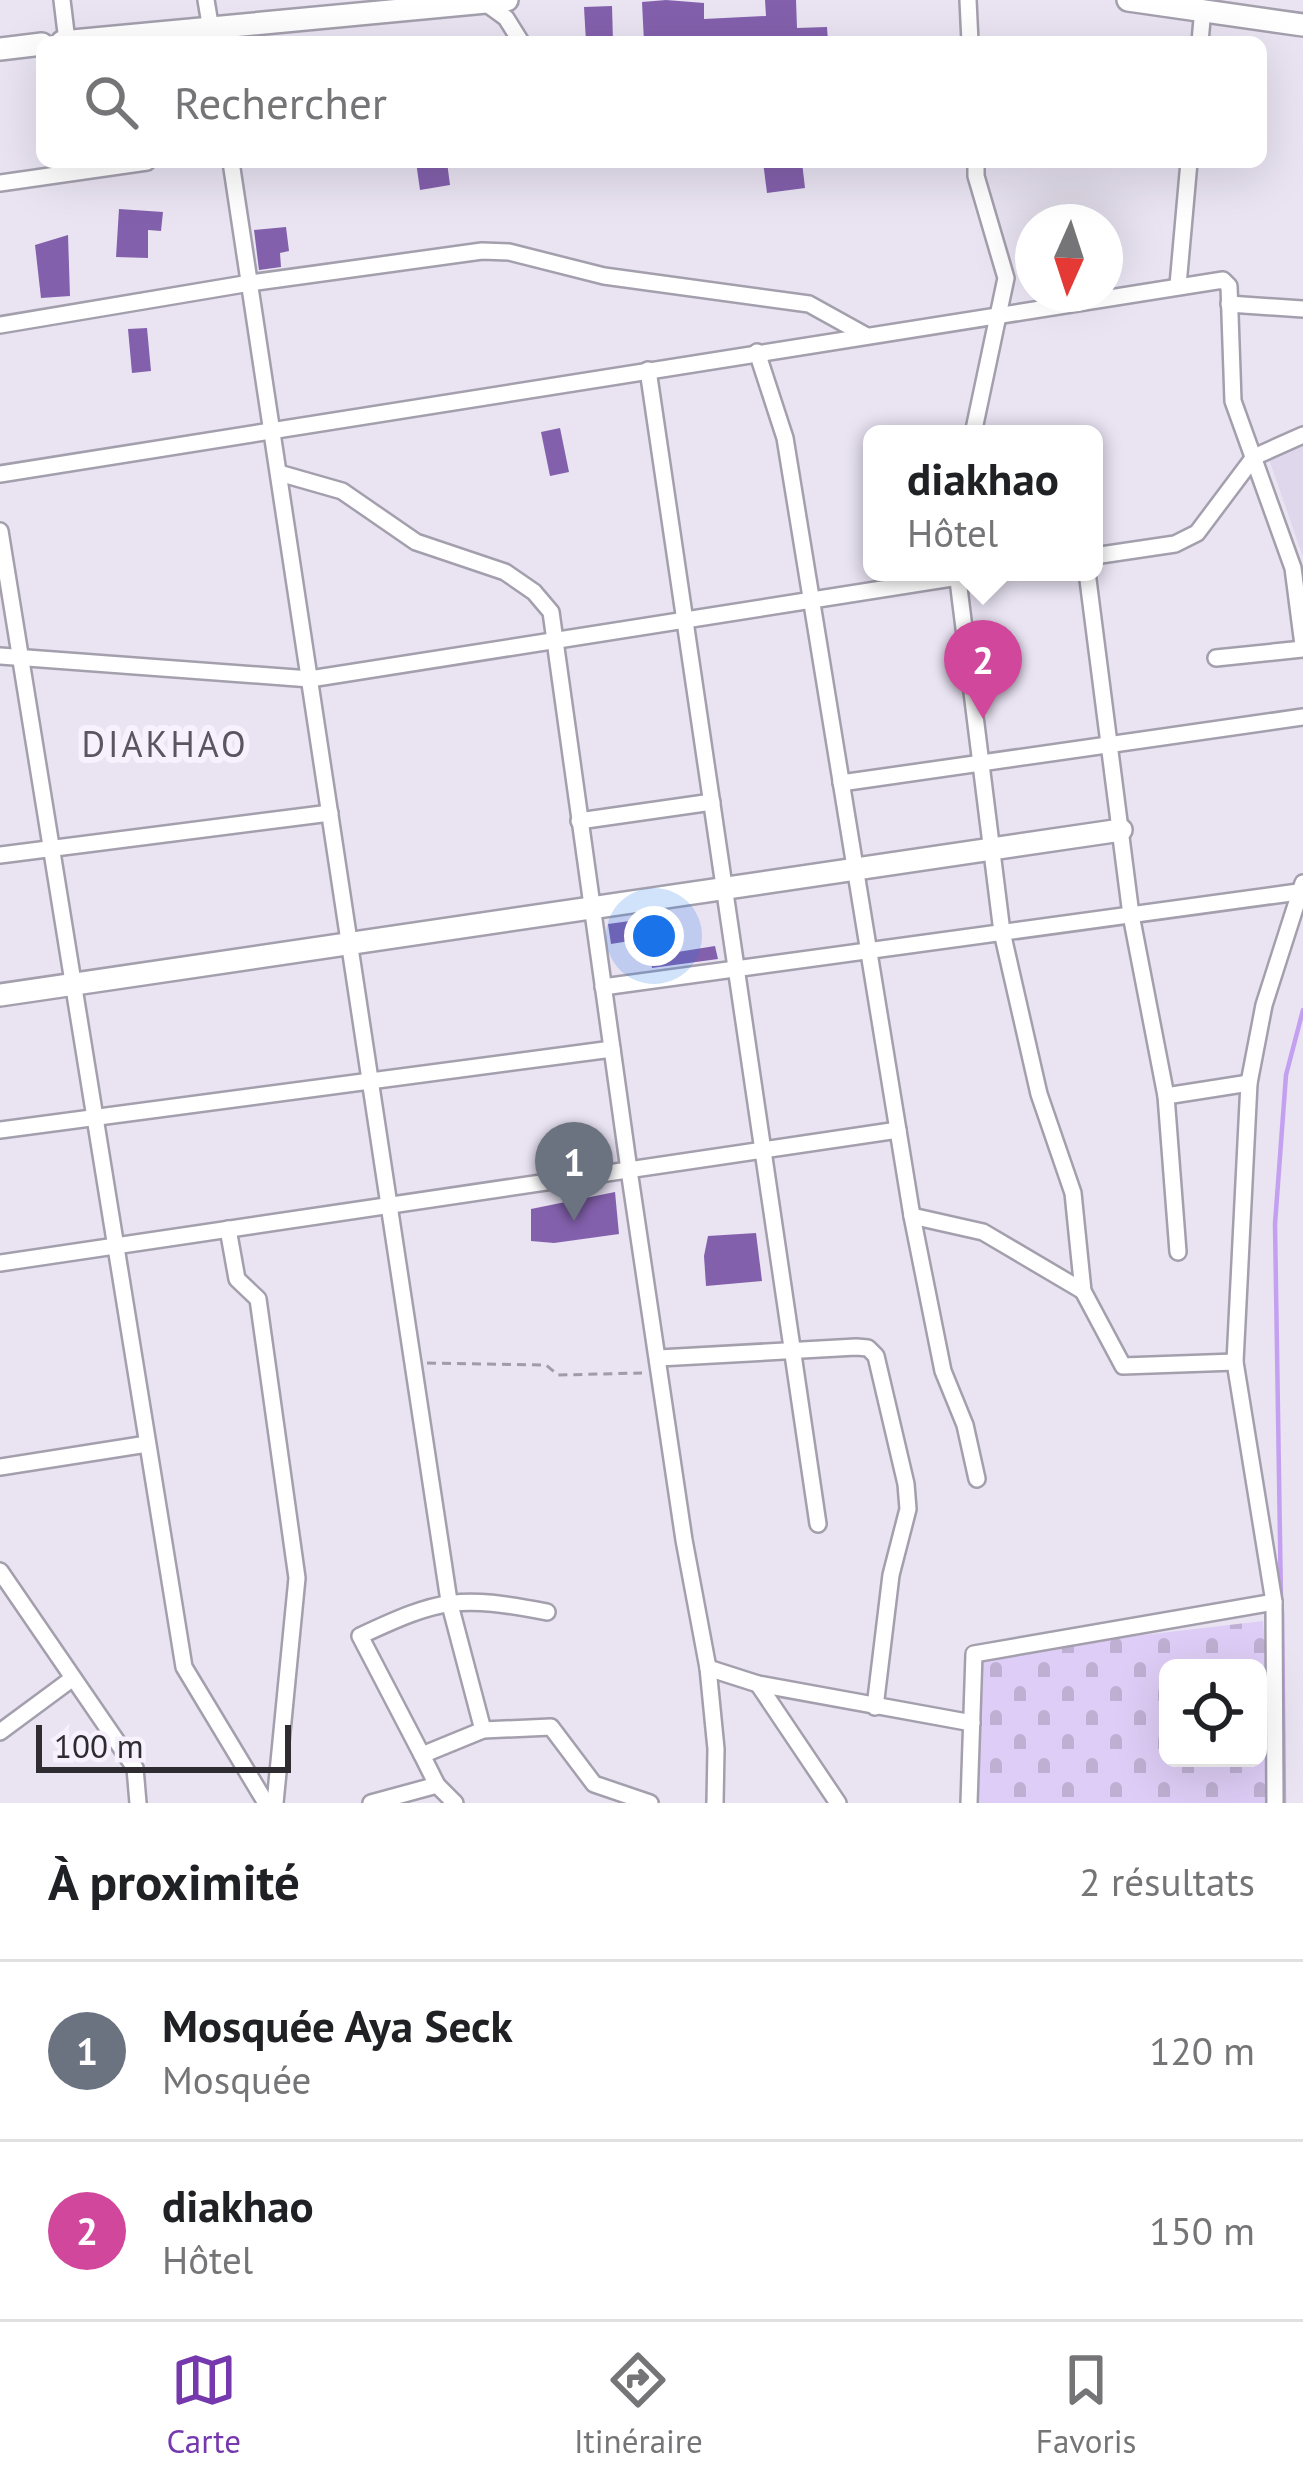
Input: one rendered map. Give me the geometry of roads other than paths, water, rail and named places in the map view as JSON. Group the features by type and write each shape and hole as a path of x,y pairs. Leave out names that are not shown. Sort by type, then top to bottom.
{"street":[{"path":"62,0 64,36"},
{"path":"206,0 212,35 496,1 517,36"},
{"path":"968,0 970,36"},
{"path":"1128,0 1303,26"},
{"path":"1201,36 1203,8"},
{"path":"0,49 36,45"},
{"path":"0,183 105,168"},
{"path":"232,168 449,1601 483,1730"},
{"path":"975,425 1006,278 978,168"},
{"path":"1178,285 1189,168"},
{"path":"0,325 457,253 509,252 604,276 809,304 865,335"},
{"path":"0,474 1178,285 1228,282 1233,401 1298,569 1303,647 1216,658"},
{"path":"1229,304 1303,309"},
{"path":"757,352 785,438 912,1216 943,1371 964,1425 977,1479"},
{"path":"648,370 818,1524"},
{"path":"1103,555 1175,544 1197,533 1254,457 1303,436"},
{"path":"279,473 342,491 416,542 505,572 534,592 551,612 628,1170 708,1668 716,1749 715,1803"},
{"path":"0,531 184,1667 270,1803"},
{"path":"0,656 310,680 922,581"},
{"path":"958,581 1003,932 1039,1094 1073,1193 1083,1291 1123,1366 1235,1362"},
{"path":"1088,581 1131,915 1166,1096 1178,1252"},
{"path":"842,783 1303,717"},
{"path":"579,821 712,802"},
{"path":"0,855 330,813"},
{"path":"0,995 1121,830"},
{"path":"603,987 1131,915 1300,887 1264,1006 1249,1083 1235,1362 1274,1602 1275,1803"},
{"path":"0,1130 611,1049"},
{"path":"1166,1096 1249,1083"},
{"path":"0,1263 898,1130"},
{"path":"912,1216 983,1232 1083,1291"},
{"path":"228,1229 238,1279 258,1299 297,1578 270,1803"},
{"path":"659,1364 792,1348 856,1347 876,1355 908,1509 891,1575 875,1707"},
{"path":"0,1466 148,1444"},
{"path":"0,1571 135,1768 136,1802"},
{"path":"455,1803 436,1785 360,1636 424,1606 449,1601 496,1602 548,1612"},
{"path":"969,1803 974,1654 1274,1602"},
{"path":"708,1668 758,1684 972,1723"},
{"path":"0,1732 74,1678"},
{"path":"758,1684 838,1803"},
{"path":"422,1755 483,1730 551,1727 594,1784 650,1803"},
{"path":"371,1803 436,1785"}],"waterway":[{"path":"1281,1601 1275,1224 1286,1075 1303,1010"},
{"path":"1282,1613 1284,1803"}],"place":[{"name":"diakhao","path":"983,719"},
{"name":"Mosquée Aya Seck","path":"574,1221"}],"district":[{"name":"DIAKHAO","path":"165,743"}]}
